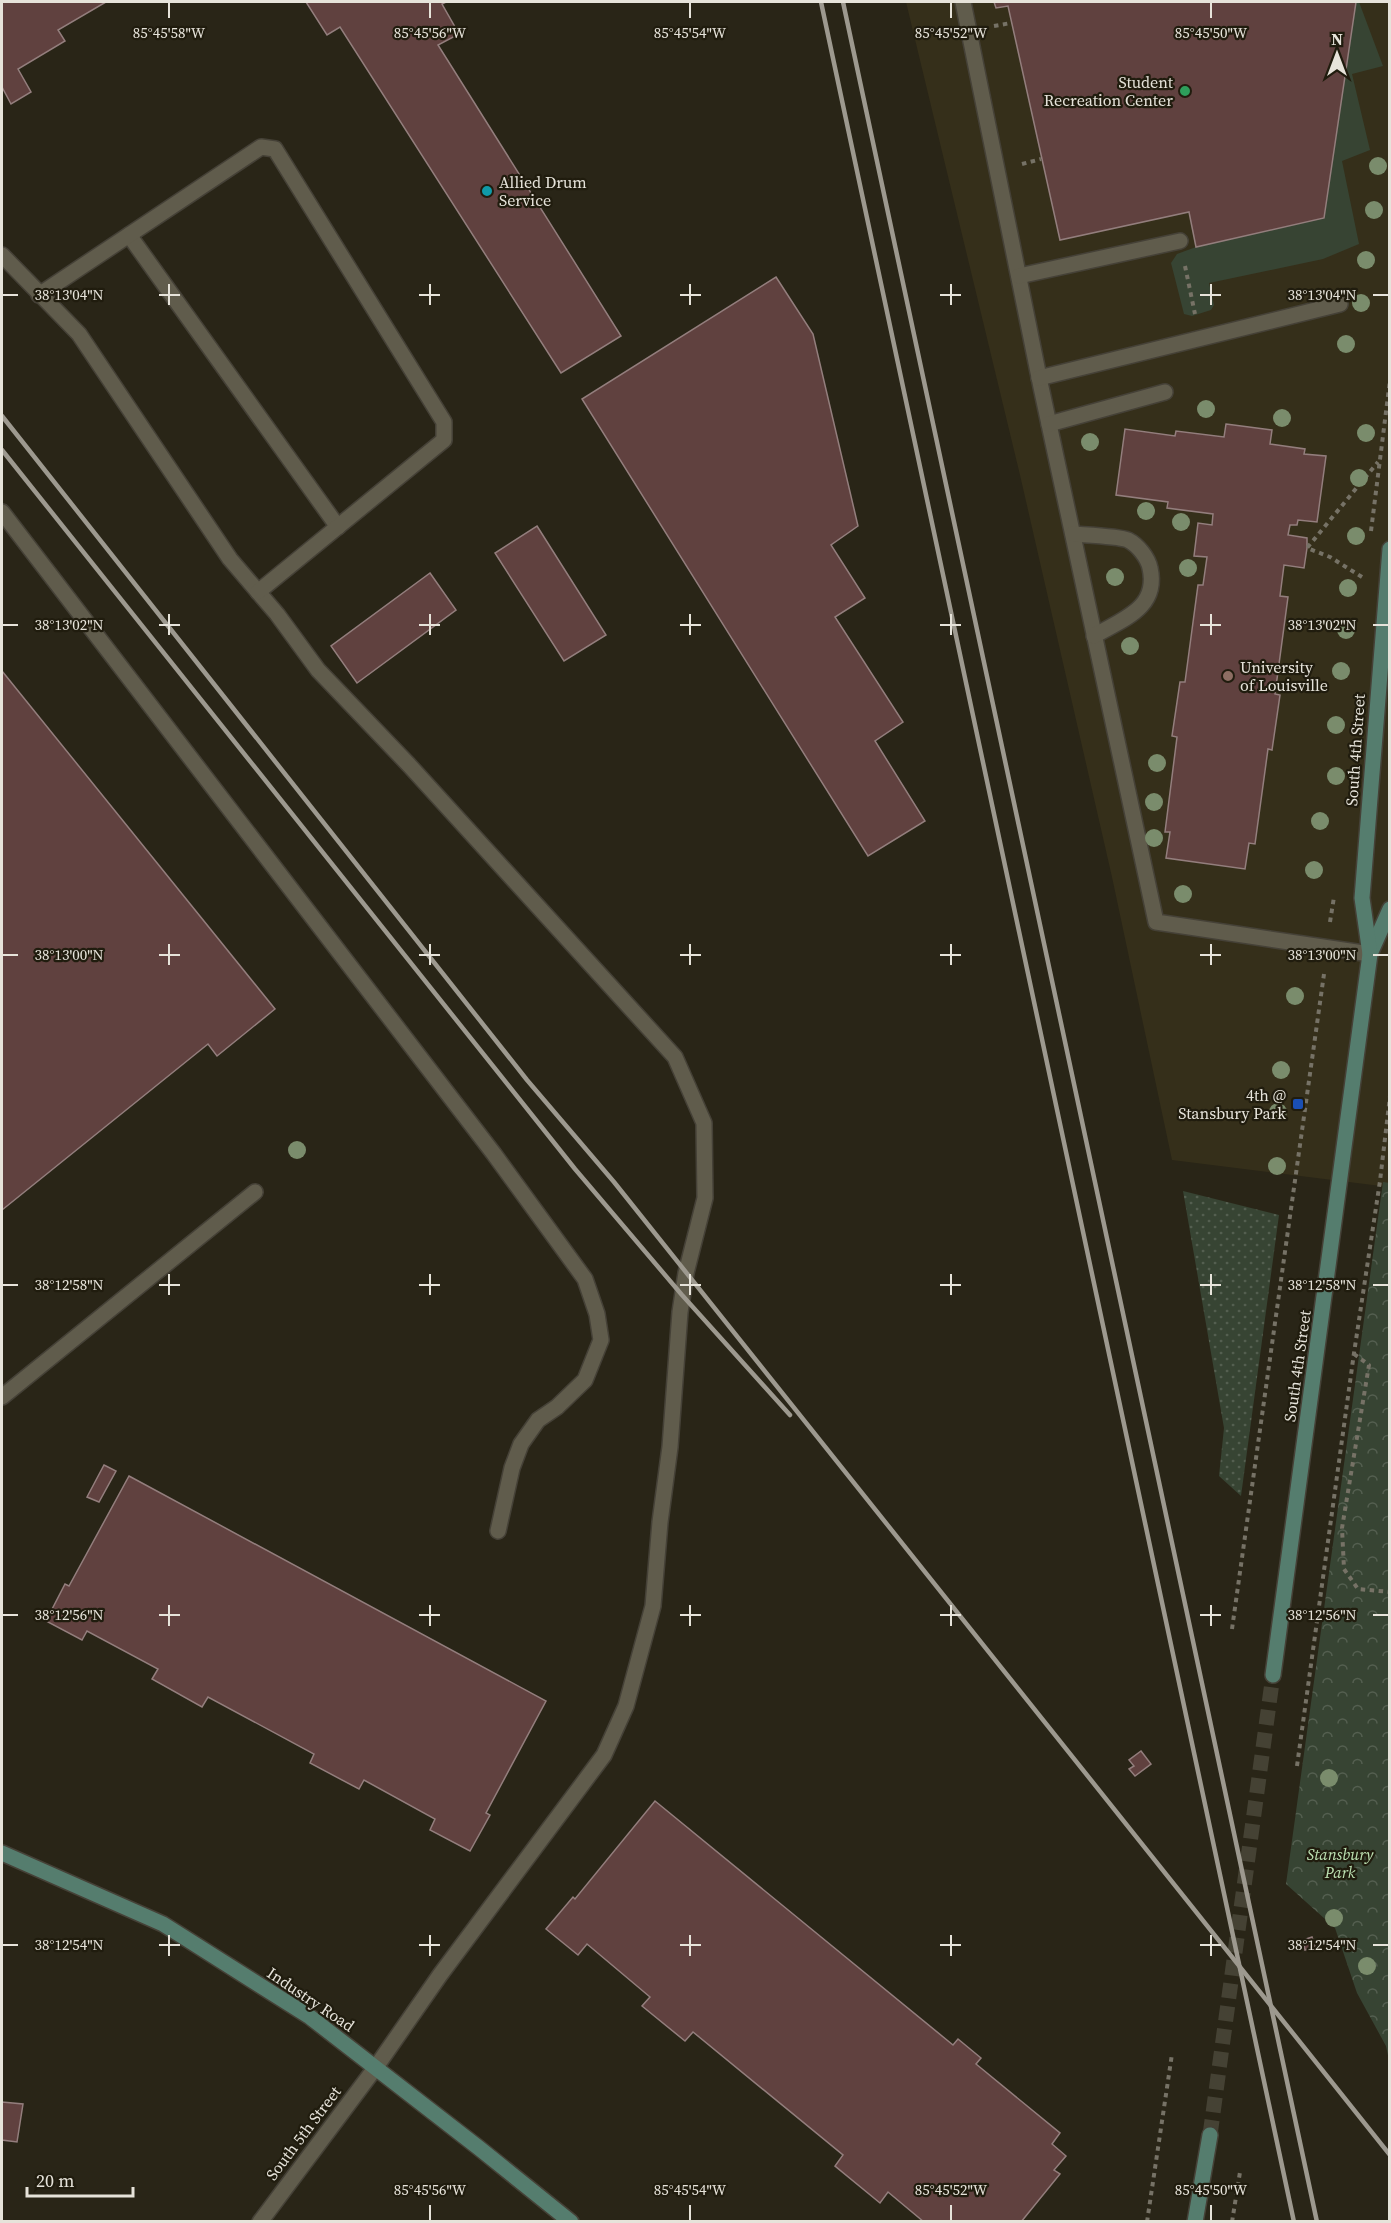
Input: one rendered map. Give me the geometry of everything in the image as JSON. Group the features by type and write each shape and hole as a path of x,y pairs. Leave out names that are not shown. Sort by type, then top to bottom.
{"main road":[{"name":"South 4th Street","path":"1370,954 1362,898 1389,549"},
{"name":"South 4th Street","path":"1273,1675 1370,954 1389,909"},
{"name":"Industry Road","path":"2,1853 163,1924 310,2017 570,2222"},
{"path":"1195,2222 1209,2135"}],"street":[{"path":"963,2 1039,378 1156,922 1370,954"},
{"path":"39,295 261,147 275,149 444,422 444,440 258,592"},
{"path":"129,235 338,527"},
{"path":"1019,276 1180,241"},
{"name":"South 5th Street","path":"2,255 79,334 230,559 277,614 318,670 410,765 675,1057 704,1123 705,1198 680,1312 670,1447 660,1522 653,1606 626,1706 604,1755 260,2222"},
{"path":"1039,378 1340,304"},
{"path":"1049,424 1165,392"},
{"path":"2,512 494,1154 585,1279 597,1314 601,1340 585,1380 557,1407 538,1420 520,1444 512,1468 498,1531"},
{"path":"1073,534 1127,540 1140,550 1149,564 1153,583 1147,601 1136,611 1094,636"},
{"path":"2,1397 255,1192"}],"path":[{"path":"1180,241 1201,339"},
{"path":"1366,579 1330,557 1306,548 1378,462"},
{"path":"1232,1629 1320,997"},
{"path":"1297,1766 1380,1181 1389,1096"},
{"path":"1354,1353 1369,1365 1342,1528 1344,1569 1358,1589 1389,1593"},
{"path":"1147,2222 1172,2054"},
{"path":"1232,2222 1239,2172"}],"shaded area":[{"name":"University of Louisville","path":"906,2 1389,2 1389,1187 1172,1160 1112,877 1020,475"}],"green space":[{"path":"1356,2 1359,2 1383,66 1352,74 1370,150 1342,161 1359,244 1323,259 1209,283 1214,305 1211,310 1192,316 1184,314 1171,263 1177,254 1196,247 1324,218"},
{"name":"Stansbury Park","path":"1383,1182 1390,1183 1389,2060 1386,2046 1357,1993 1335,1928 1286,1884"},
{"path":"1183,1191 1279,1215 1241,1496 1219,1476 1224,1428"}],"building":[{"path":"2,2 106,2 58,30 65,41 18,69 31,92 11,104 2,87"},
{"name":"Allied Drum Service","path":"306,2 446,2 442,4 459,34 438,45 621,336 561,373 340,27 327,35"},
{"name":"Student Recreation Center","path":"994,2 1356,2 1324,218 1196,247 1189,212 1060,240 1008,6 996,8"},
{"path":"776,277 813,334 858,526 831,545 865,598 835,617 903,722 875,741 925,821 868,856 582,399"},
{"path":"1226,424 1272,430 1270,444 1305,449 1304,454 1326,456 1317,522 1298,520 1297,525 1290,525 1288,535 1307,538 1307,548 1304,568 1284,565 1280,596 1288,597 1275,694 1280,695 1272,750 1268,749 1255,844 1249,843 1245,869 1166,858 1170,832 1165,832 1177,737 1172,736 1180,682 1185,682 1198,585 1203,585 1207,557 1194,556 1198,523 1212,525 1213,514 1167,508 1168,502 1116,495 1125,429 1175,436 1176,431 1224,437"},
{"path":"537,526 606,635 564,661 495,553"},
{"path":"430,573 456,610 357,683 331,646"},
{"path":"2,671 275,1009 217,1056 208,1044 2,1210"},
{"path":"104,1465 116,1471 99,1502 87,1497"},
{"path":"129,1476 546,1701 486,1813 490,1815 470,1851 430,1830 435,1819 364,1780 359,1789 310,1763 314,1754 208,1697 202,1707 152,1679 158,1669 87,1631 82,1640 46,1621 65,1584 69,1586"},
{"path":"1141,1751 1151,1764 1135,1776 1129,1769 1134,1766 1129,1760"},
{"path":"655,1801 953,2045 958,2039 981,2058 976,2064 1060,2133 1052,2144 1066,2156 1054,2170 1060,2174 1021,2222 924,2222 888,2192 880,2203 835,2166 843,2155 693,2032 685,2041 642,2006 650,1997 587,1944 578,1955 546,1929 573,1897 575,1899"},
{"path":"1312,1937 1315,1947 1305,1950 1303,1940"},
{"path":"2,2102 23,2104 17,2142 2,2140"}],"tunnel":[{"path":"1210,2135 1273,1675"}],"railway":[{"path":"821,2 1294,2222"},
{"path":"843,2 1317,2222"},
{"path":"2,416 527,1080 614,1182 1390,2155"},
{"path":"2,450 575,1169 682,1295 790,1415"}],"place":[{"name":"Student Recreation Center","path":"1185,91"},
{"name":"Allied Drum Service","path":"487,191"},
{"name":"University of Louisville","path":"1228,676"},
{"name":"4th @ Stansbury Park","path":"1298,1104"}]}
